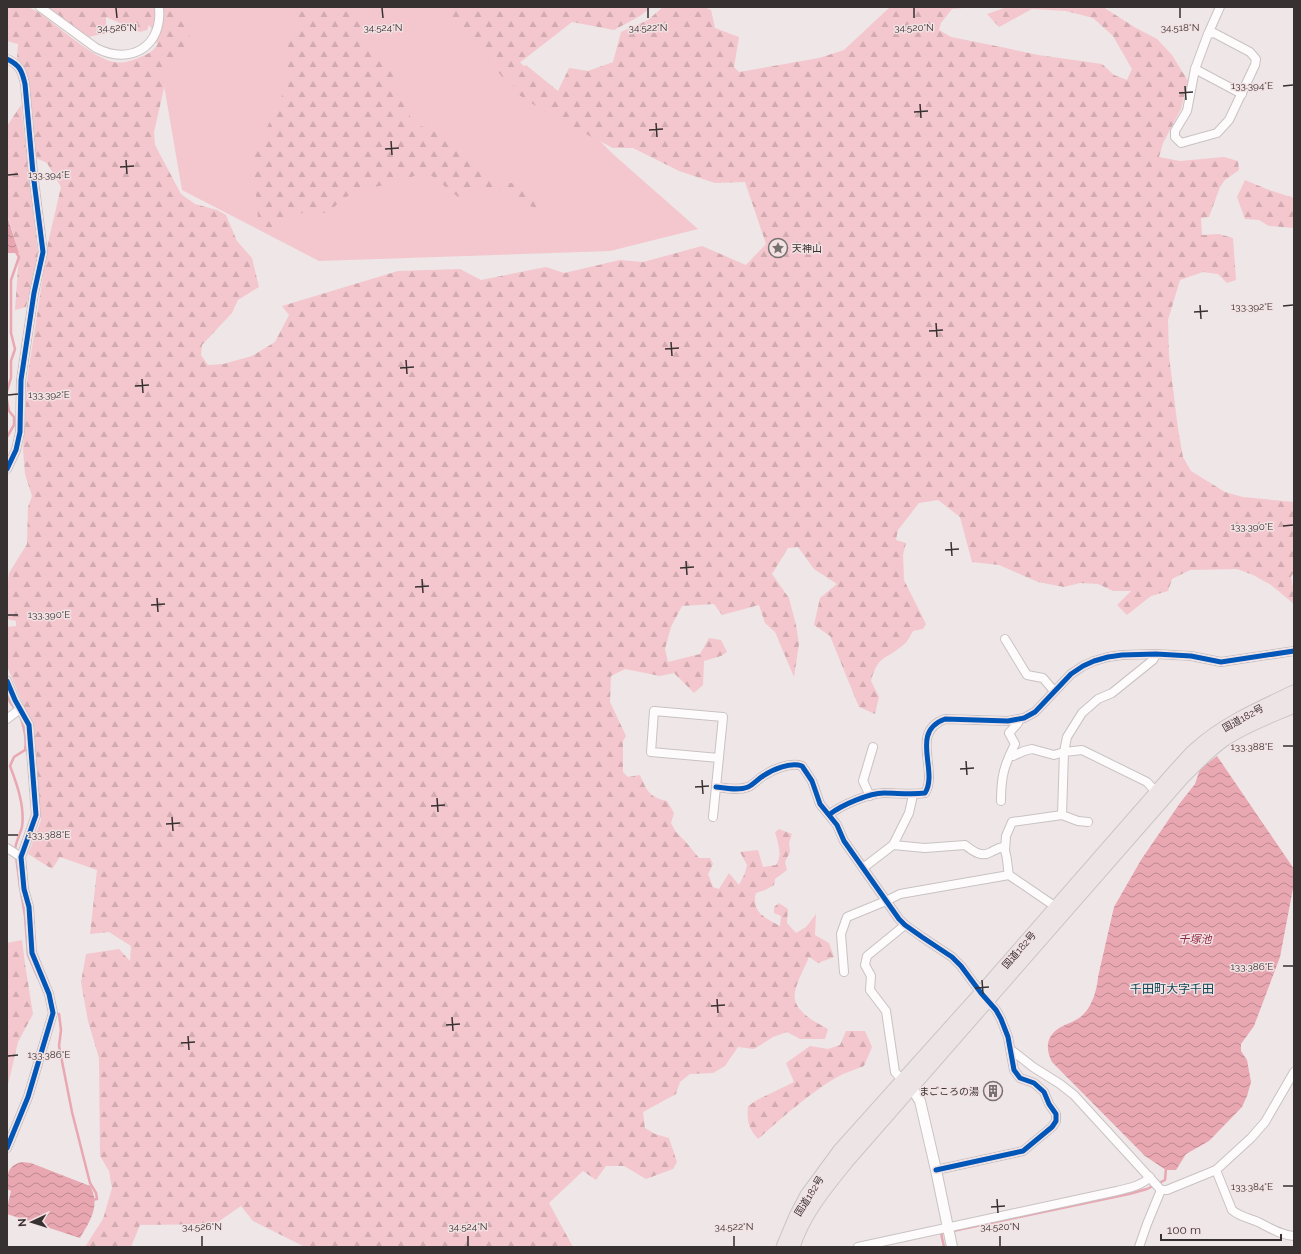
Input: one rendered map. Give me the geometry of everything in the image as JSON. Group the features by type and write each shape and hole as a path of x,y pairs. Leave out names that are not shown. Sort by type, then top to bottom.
{"highway":[{"name":"国道182号","path":"984,997 1056,907 1196,748 1214,735 1258,709 1294,692"},
{"name":"国道182号","path":"793,1247 815,1201 907,1085 984,997 1182,778 1204,756 1226,739 1265,718 1294,706"},
{"name":"国道182号","path":"783,1247 796,1216 808,1195 840,1150 907,1085"}],"street":[{"path":"40,7 96,48 105,53 123,55 138,52 145,47 154,36 160,15 159,7"},
{"path":"1208,34 1214,33 1250,52 1256,59 1255,65 1229,120 1217,133 1181,143 1175,137 1175,131 1187,111 1195,69 1208,34 1220,7"},
{"path":"7,59 17,64 22,73 25,84 33,173 43,252 34,293 21,380 19,437 16,450 7,469"},
{"path":"1195,69 1242,94"},
{"path":"1005,639 1027,675 1043,678 1054,691"},
{"path":"830,814 838,808 870,796 883,793 913,795 925,793 928,787 926,754 928,739 931,728 938,722 946,719 1018,720 1035,712 1071,674 1094,661 1122,655 1156,654 1191,656 1221,662 1294,651"},
{"path":"1062,815 1064,752 1067,737 1082,713 1098,699 1112,693 1121,686 1153,660 1156,654"},
{"path":"7,681 29,725 36,806 34,823 21,857 24,889 29,907 32,953 49,994 52,1013 28,1097 7,1148"},
{"path":"7,719 20,709"},
{"path":"713,818 716,787 719,758 723,717 654,711 651,752 719,758"},
{"path":"1001,801 1001,781 1007,761 1016,744 1008,733 1018,723 1018,720"},
{"path":"870,796 864,781 873,746"},
{"path":"1010,754 1013,756 1024,751 1032,750 1054,755 1082,750 1147,782 1156,792"},
{"path":"716,787 736,789 748,787 764,775 776,770 796,764 802,766 812,781 820,804 830,814 844,841 898,919 952,957 961,966 984,997 996,1010 1001,1019 1010,1049 1014,1070 1020,1078 1034,1083 1044,1092 1049,1104 1056,1114 1056,1121 1052,1127 1023,1151 936,1170"},
{"path":"863,868 893,845 909,813 913,795"},
{"path":"1056,907 1009,875 1005,850 1006,836 1012,822 1062,815 1078,821 1088,822"},
{"path":"893,845 925,848 965,844 977,854 988,854 998,848 1003,847 1005,850"},
{"path":"7,848 21,857"},
{"path":"844,972 841,934 847,917 900,894 1009,875"},
{"path":"905,925 867,956 865,965 871,976 870,990 886,1011 894,1072 920,1101 952,1247"},
{"path":"1010,1049 1074,1095 1156,1184 1167,1190 1216,1170 1258,1132 1294,1072"},
{"path":"1216,1170 1232,1210 1237,1215 1257,1221 1288,1236 1294,1236"},
{"path":"858,1247 1134,1187 1144,1183 1156,1184"},
{"path":"1139,1247 1147,1224 1156,1184"}],"green space":[{"path":"7,7 28,7 38,12 97,55 114,62 125,62 143,56 156,48 162,36 162,7 184,7 190,34 186,52 168,71 154,132 155,145 181,194 195,204 217,210 226,215 237,241 252,258 259,287 238,300 232,313 202,345 201,355 208,365 223,364 252,356 275,342 289,315 282,306 398,271 460,269 481,280 546,267 564,273 620,260 643,262 702,246 746,265 766,244 745,182 715,183 679,171 633,148 613,148 551,116 519,95 513,85 513,71 526,65 558,91 569,68 588,71 613,62 621,32 648,20 663,7 704,7 711,10 715,28 739,37 734,67 739,72 819,58 844,50 890,7 974,7 952,9 941,23 939,30 951,37 1038,55 1102,64 1114,75 1127,80 1132,69 1113,36 1093,18 1066,11 1032,9 999,27 987,14 1007,7 1103,7 1136,28 1157,39 1172,55 1188,81 1181,109 1163,143 1159,157 1180,161 1224,157 1238,161 1239,170 1225,180 1220,187 1209,217 1201,218 1202,235 1219,234 1233,238 1236,280 1227,283 1218,274 1203,272 1180,280 1168,320 1169,356 1178,429 1183,457 1191,471 1225,492 1243,497 1294,502 1294,572 1291,577 1294,591 1294,604 1271,585 1253,575 1237,569 1190,570 1172,579 1168,591 1151,596 1127,615 1117,605 1131,591 1113,591 1098,584 1080,583 1064,587 1038,582 999,565 972,562 960,517 938,500 919,503 898,530 896,540 906,543 903,555 904,580 926,624 923,629 913,631 904,645 882,659 876,667 871,681 879,697 875,714 859,707 830,636 814,625 820,598 837,584 814,569 798,547 788,548 772,574 789,598 796,625 799,644 794,677 775,632 765,623 759,605 722,615 714,604 682,606 671,627 665,649 668,662 700,654 709,638 721,640 727,652 721,656 704,661 703,685 694,693 674,673 660,676 625,669 611,676 610,702 626,736 623,741 623,772 628,777 640,775 652,795 656,798 667,801 674,813 671,823 676,832 699,858 710,858 713,864 708,874 713,887 719,889 729,873 739,885 747,865 740,852 758,850 763,867 776,865 780,853 775,832 779,829 792,834 789,843 790,852 785,862 787,870 775,879 774,885 756,893 755,900 757,910 760,914 780,926 781,916 774,913 774,907 779,903 788,909 787,923 796,933 806,927 816,914 815,935 829,943 834,957 818,963 809,957 797,984 795,998 800,1010 805,1015 828,1029 825,1039 800,1039 787,1032 773,1037 754,1049 738,1047 725,1066 713,1073 690,1074 680,1082 676,1094 643,1112 645,1128 655,1134 669,1138 677,1162 673,1169 646,1179 624,1166 606,1166 596,1180 583,1171 549,1203 573,1247 305,1247 253,1221 241,1206 215,1224 140,1225 131,1247 85,1247 103,1219 112,1188 109,1171 100,1156 99,1058 88,1021 81,982 86,954 119,949 130,961 131,946 109,932 90,934 97,870 60,857 52,869 28,854 41,820 31,724 7,666 7,627 16,626 16,621 7,619 7,592 9,573 27,544 28,507 32,496 25,474 23,449 27,380 48,243 61,187 47,163 36,158 24,70 17,58 18,44 7,41"},
{"path":"46,7 153,7 154,12 147,30 140,32 106,17 106,33 89,37"},
{"path":"136,7 464,7 614,155 698,229 610,251 319,261 182,190 155,33"},
{"path":"300,7 321,7 298,25 295,23"},
{"path":"329,7 360,7 363,31 370,54 389,63 407,110 415,126 427,127 458,147 492,180 512,183 536,193 542,210 532,207 509,192 492,191 477,183 458,197 432,176 418,175 361,190 346,197 327,213 307,212 289,216 266,233 258,222 257,200 250,163 282,96 288,45 297,30"},
{"path":"443,7 651,7 640,16 614,30 572,22 509,71 504,79"},
{"path":"21,105 38,255 26,307 15,310 19,253 7,214 7,126"},
{"path":"1245,180 1294,198 1294,228 1269,226 1259,220 1245,219 1237,197"},
{"path":"22,940 33,1014 18,1042 7,1089 7,943"},
{"path":"846,1031 865,1031 872,1047 864,1066 843,1074 821,1087 758,1139 749,1124 748,1106 794,1082 786,1063 810,1046 828,1049 840,1045"}],"water":[{"path":"7,214 8,219 19,253 7,253"},
{"name":"千塚池","path":"1217,756 1294,869 1294,883 1280,957 1254,1026 1241,1044 1241,1051 1247,1060 1251,1082 1247,1096 1242,1107 1209,1141 1186,1154 1176,1170 1166,1170 1145,1156 1052,1062 1048,1051 1048,1045 1054,1032 1083,1015 1093,1000 1114,907 1141,860 1180,803 1195,784 1200,769"},
{"path":"22,1162 31,1163 90,1186 94,1200 93,1213 80,1238 7,1214 11,1191 7,1189 8,1172 13,1166"}],"waterway":[{"path":"7,391 11,378 11,361 15,349 11,333 11,280 19,257 16,252"},
{"path":"7,400 9,411 14,417 14,425 7,437"},
{"path":"7,694 10,702 16,710"},
{"path":"15,851 23,819 18,788 10,766 14,757 25,750 26,746 21,718"},
{"path":"16,856 20,887"},
{"path":"21,892 25,916 28,955 38,978"},
{"path":"59,1014 61,1030 59,1046 72,1112 90,1183 96,1193 97,1199 91,1200"},
{"path":"953,1231 1147,1189 1165,1180 1166,1168"},
{"path":"943,1233 941,1233 944,1247"}],"cycle path":[{"path":"7,59 18,66 23,75 25,84 33,173 43,252 34,293 21,380 20,432 16,450 7,469"},
{"path":"830,814 848,803 871,795 884,793 925,793 929,774 927,742 929,733 934,725 945,719 1008,721 1024,718 1035,712 1071,674 1094,661 1122,655 1156,654 1191,656 1221,662 1294,651"},
{"path":"7,681 15,700 29,725 36,815 21,857 24,889 29,907 32,953 49,994 53,1013 28,1097 7,1148"},
{"path":"716,787 740,789 750,786 763,776 777,769 793,765 802,766 812,781 820,804 837,825 844,841 899,919 905,925 952,957 961,966 996,1010 1001,1019 1008,1037 1014,1070 1020,1078 1034,1083 1044,1092 1049,1104 1056,1114 1056,1121 1052,1127 1023,1151 936,1170"}],"place":[{"name":"天神山","path":"778,248"},
{"name":"まごころの湯","path":"993,1091"}],"district":[{"name":"千田町大字千田","path":"1172,989"}]}
